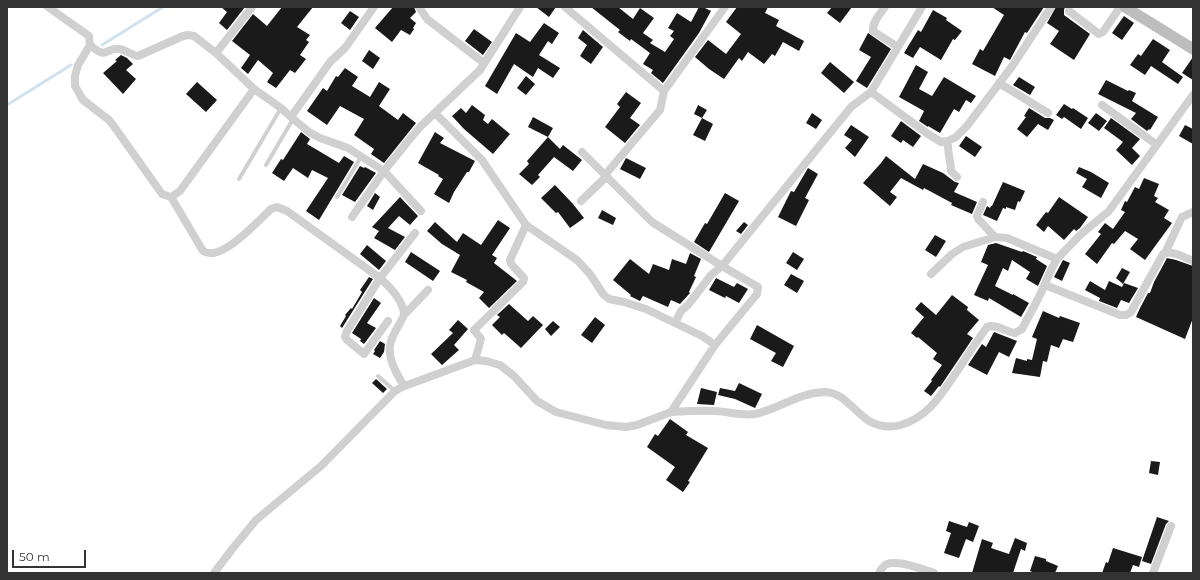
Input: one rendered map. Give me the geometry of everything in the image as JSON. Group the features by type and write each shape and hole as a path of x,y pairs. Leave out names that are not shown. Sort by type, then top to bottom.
{"main road":[{"path":"1125,7 1193,49"}],"street":[{"path":"48,7 89,36 90,45 78,65 75,76 75,86 83,100 109,120 162,194 171,197 207,254 217,253 241,237 271,209 277,207 287,211 380,278 396,296 404,309 404,315"},
{"path":"216,53 252,7"},
{"path":"292,118 330,62 345,48 374,7"},
{"path":"420,7 427,19 484,63"},
{"path":"352,217 384,171 421,126 480,70 520,7"},
{"path":"565,7 664,91"},
{"path":"581,201 606,176 660,110 664,91 725,7"},
{"path":"885,7 876,19 873,30 898,47"},
{"path":"675,323 681,311 688,305 712,275 722,266 851,107 871,92 922,7"},
{"path":"871,92 928,134 941,142 948,142 966,126 1013,65 1050,7"},
{"path":"1069,11 1099,34 1103,32 1120,7"},
{"path":"90,45 101,53 121,49 135,56 141,56 183,36 194,36 216,53 254,89 281,108 309,132 320,138 348,148 384,171 422,211"},
{"path":"999,83 1048,113"},
{"path":"171,197 180,191 254,89"},
{"path":"214,573 256,520 321,466 395,391 404,386 475,360 500,365 514,376 537,401 556,412 606,425 626,427 637,425 671,412 702,410 740,415 756,414 803,395 822,392 830,393 844,399 861,415 871,422 882,426 896,427 909,423 918,418 936,402 987,327 994,326 1009,333 1015,333 1022,329 1057,259 1080,235 1109,211 1193,95"},
{"path":"1102,105 1157,145"},
{"path":"435,113 482,160 526,225 581,264 590,274 603,294 609,299 646,309 702,336 715,345"},
{"path":"948,142 950,171 957,177"},
{"path":"582,152 652,222 722,266 756,285 759,290 715,345 671,412"},
{"path":"983,202 977,216 978,219 995,237"},
{"path":"1045,285 1120,315 1126,315 1131,312 1165,252 1182,217 1193,212"},
{"path":"475,360 481,339 474,330 523,282 524,278 511,264 510,260 526,225"},
{"path":"388,321 364,354 345,337 380,278 415,234"},
{"path":"931,274 952,254 963,248 995,237 1007,238 1057,259"},
{"path":"1165,252 1193,261"},
{"path":"404,386 394,368 389,350 394,335 404,315 428,290"},
{"path":"1153,573 1171,526"},
{"path":"878,573 884,566 892,563 919,568 934,573"}],"lane":[{"path":"239,179 281,108"},
{"path":"266,166 292,118"},
{"path":"337,197 362,156"},
{"path":"378,376 395,391"}],"building":[{"path":"221,7 245,7 227,30 219,23 227,12"},
{"path":"282,7 313,7 297,27 310,35 306,40 309,42 300,55 306,59 295,73 290,70 276,88 267,82 273,73 258,60 248,74 241,68 250,55 232,41 253,14 267,26"},
{"path":"393,7 414,7 416,12 410,18 416,23 410,35 401,30 392,42 375,28"},
{"path":"536,7 556,7 549,17"},
{"path":"591,7 618,7 633,19 640,8 654,18 643,33 653,40 650,43 665,52 674,39 670,36 674,31 668,28 677,13 691,22 699,7 703,7 711,11 699,33 663,83 651,73 653,70 643,64 650,53 631,39 630,41 618,32 620,30"},
{"path":"737,7 768,7 765,13 779,20 776,26 804,41 799,51 783,42 775,56 772,54 764,64 748,52 742,61 739,58 724,79 709,69 695,57 708,40 726,54 741,34 726,22"},
{"path":"832,7 852,7 840,23 827,13"},
{"path":"992,7 1044,7 1027,33 1025,32 1010,60 1004,57 995,76 972,64 980,49 983,51 1004,15"},
{"path":"1056,7 1065,7 1064,15 1090,34 1074,60 1050,44 1059,31 1047,23"},
{"path":"933,10 947,18 946,20 962,31 955,40 953,39 941,60 920,47 913,58 904,53 918,30 921,32"},
{"path":"350,11 359,17 350,30 341,23"},
{"path":"1124,16 1134,23 1122,40 1112,33"},
{"path":"544,23 559,33 552,44 548,41 539,55 560,68 553,78 538,68 533,77 514,64 497,94 485,86 516,33 530,42"},
{"path":"474,29 492,42 483,55 465,41"},
{"path":"583,30 603,47 591,64 580,56 587,45 578,38"},
{"path":"868,33 891,49 867,88 856,81 871,57 859,50"},
{"path":"1153,39 1170,50 1162,62 1183,77 1178,84 1151,66 1145,75 1130,65 1138,54 1141,56"},
{"path":"369,50 380,58 373,69 362,61"},
{"path":"121,55 133,64 126,70 136,79 123,94 103,73 117,61 115,60"},
{"path":"1193,57 1193,80 1182,73"},
{"path":"830,62 854,82 844,93 821,73"},
{"path":"916,65 928,72 919,89 932,96 944,77 976,96 971,103 966,100 959,112 954,109 940,133 919,121 924,111 899,97"},
{"path":"345,68 358,77 352,86 370,97 379,82 390,89 379,106 398,120 403,113 416,123 384,163 371,154 374,149 354,135 364,119 340,106 327,125 307,111 323,88 327,91 336,76 338,77"},
{"path":"526,76 535,84 526,95 517,88"},
{"path":"1019,77 1035,87 1030,95 1013,85"},
{"path":"1106,80 1128,91 1129,90 1136,93 1132,101 1158,117 1150,130 1149,129 1147,131 1131,119 1136,113 1098,94"},
{"path":"197,82 217,100 206,112 186,94"},
{"path":"626,92 641,103 630,118 640,125 625,143 605,127 620,107 617,104"},
{"path":"1064,104 1088,118 1081,129 1064,117 1062,119 1056,115"},
{"path":"472,105 485,115 483,120 488,124 492,119 510,134 493,154 464,129 452,116 461,108 466,113"},
{"path":"698,105 707,110 702,118 694,114"},
{"path":"1029,108 1045,118 1054,120 1048,130 1038,124 1027,137 1017,129 1026,117 1024,116"},
{"path":"812,113 822,120 816,129 806,123"},
{"path":"1096,113 1107,121 1099,131 1088,123"},
{"path":"533,117 553,128 548,137 528,127"},
{"path":"702,118 713,124 705,141 693,135"},
{"path":"1111,118 1140,139 1132,148 1140,156 1132,165 1116,150 1123,142 1104,128"},
{"path":"901,121 921,136 913,147 903,140 901,143 891,136"},
{"path":"851,125 869,137 855,157 845,148 852,140 844,135"},
{"path":"1185,125 1193,129 1193,144 1179,136"},
{"path":"301,132 310,139 307,144 339,163 344,156 354,162 319,220 306,211 328,178 312,170 308,178 293,168 284,181 272,173 281,159 283,160"},
{"path":"435,132 444,138 440,143 475,161 469,172 467,172 454,192 449,203 434,194 443,179 438,176 439,175 418,163"},
{"path":"966,136 982,147 975,157 959,146"},
{"path":"548,137 560,149 563,145 582,160 573,171 554,157 538,175 540,177 532,185 519,174 529,164 527,161"},
{"path":"886,156 915,179 923,164 943,173 955,182 959,183 954,192 977,202 972,214 951,205 952,203 924,188 923,190 901,178 890,192 897,197 890,206 863,183"},
{"path":"626,158 646,168 640,179 620,169"},
{"path":"360,166 376,173 355,202 342,195"},
{"path":"1079,167 1091,172 1109,183 1101,198 1082,187 1087,179 1076,173"},
{"path":"808,168 818,174 805,198 809,200 796,226 778,217 791,191 794,192"},
{"path":"1144,178 1159,184 1154,196 1158,198 1155,202 1169,210 1164,218 1172,223 1145,260 1130,249 1138,239 1125,231 1114,244 1112,243 1097,264 1085,254 1101,234 1098,232 1105,223 1113,229 1125,212 1121,210 1125,201 1127,202 1135,187 1139,189"},
{"path":"1003,182 1025,191 1020,202 1018,201 1015,210 1006,207 1006,209 1003,208 997,221 983,215 987,206 990,208 992,206"},
{"path":"555,185 584,218 570,228 558,212 556,213 541,198"},
{"path":"375,193 380,197 373,210 367,206"},
{"path":"725,193 739,201 709,252 694,242 705,223 707,224"},
{"path":"400,197 418,216 410,225 399,216 388,228 405,237 395,250 374,238 379,231 372,227"},
{"path":"1059,197 1088,217 1080,228 1076,231 1074,229 1064,240 1048,226 1044,232 1036,225 1046,212 1048,213"},
{"path":"602,210 616,218 613,225 598,218"},
{"path":"498,220 510,228 492,255 497,258 494,263 517,281 489,308 479,298 484,292 466,282 467,280 451,272 460,255 442,244 427,231 435,222 457,242 463,233 481,245"},
{"path":"744,222 748,225 741,234 736,231"},
{"path":"935,235 946,241 936,257 925,250"},
{"path":"996,243 1037,257 1036,259 1047,266 1038,286 1026,279 1030,272 1012,260 1008,271 1003,268 995,286 1029,303 1021,317 989,298 988,301 974,295 988,265 981,262 988,245"},
{"path":"367,245 386,261 379,270 360,254"},
{"path":"411,252 440,271 433,281 405,262"},
{"path":"793,252 804,259 797,270 786,263"},
{"path":"690,253 701,259 694,276 696,277 689,292 690,293 680,304 671,300 668,307 643,296 640,301 630,296 631,295 613,280 630,259 649,274 653,264 669,270 672,259 686,264"},
{"path":"1167,258 1193,266 1193,318 1185,339 1136,317 1148,293 1150,293 1154,282"},
{"path":"1063,260 1070,263 1062,281 1054,277"},
{"path":"1122,268 1130,272 1123,284 1116,278"},
{"path":"791,274 804,281 797,293 784,285"},
{"path":"369,277 373,279 342,328 340,326 346,316 345,315 351,308 352,309 362,292 360,290"},
{"path":"716,278 734,287 737,283 748,289 739,303 726,296 725,298 709,290"},
{"path":"1090,281 1105,290 1109,281 1122,287 1124,283 1138,288 1129,303 1121,300 1117,308 1099,301 1100,298 1085,290"},
{"path":"952,295 968,307 967,310 979,320 967,334 973,338 940,387 939,386 931,396 924,391 942,365 933,359 937,353 911,333 924,317 915,309 921,302 936,315"},
{"path":"374,298 381,303 367,323 376,328 364,344 360,341 361,339 352,333"},
{"path":"509,304 528,321 533,316 543,325 521,348 504,333 502,335 492,325 500,317 497,315"},
{"path":"1043,311 1059,318 1060,316 1080,323 1073,342 1063,339 1059,348 1051,345 1047,362 1043,361 1040,377 1012,373 1016,358 1027,361 1027,359 1032,360 1037,339 1032,337"},
{"path":"595,317 605,325 592,343 581,335"},
{"path":"458,320 468,329 454,345 459,350 442,365 431,354 453,333 449,330"},
{"path":"553,321 560,327 551,336 545,329"},
{"path":"757,325 794,346 783,367 771,361 776,353 750,339"},
{"path":"994,332 1017,341 1009,357 999,352 987,375 968,365 982,344 986,347"},
{"path":"380,341 385,344 384,352 380,358 373,354"},
{"path":"376,379 387,389 383,393 372,383"},
{"path":"739,383 762,394 755,408 735,399 718,395 720,388 735,391"},
{"path":"701,388 717,392 714,405 697,404"},
{"path":"670,419 688,432 686,435 708,448 683,492 666,480 675,467 647,447 655,434 658,436"},
{"path":"1151,461 1160,462 1158,475 1149,473"},
{"path":"1157,517 1169,521 1166,524 1151,564 1142,561"},
{"path":"949,521 967,527 969,522 979,526 973,542 966,539 959,558 944,553 951,533 946,531"},
{"path":"1015,538 1027,543 1025,551 1021,549 1013,573 972,573 982,539 993,543 991,548 1009,554"},
{"path":"1113,548 1142,557 1139,567 1133,565 1130,573 1102,573 1106,562 1108,563"},
{"path":"1035,556 1046,559 1046,561 1058,566 1055,573 1035,573 1030,571"}],"waterway":[{"path":"102,45 163,7"},
{"path":"7,105 71,65"}]}
